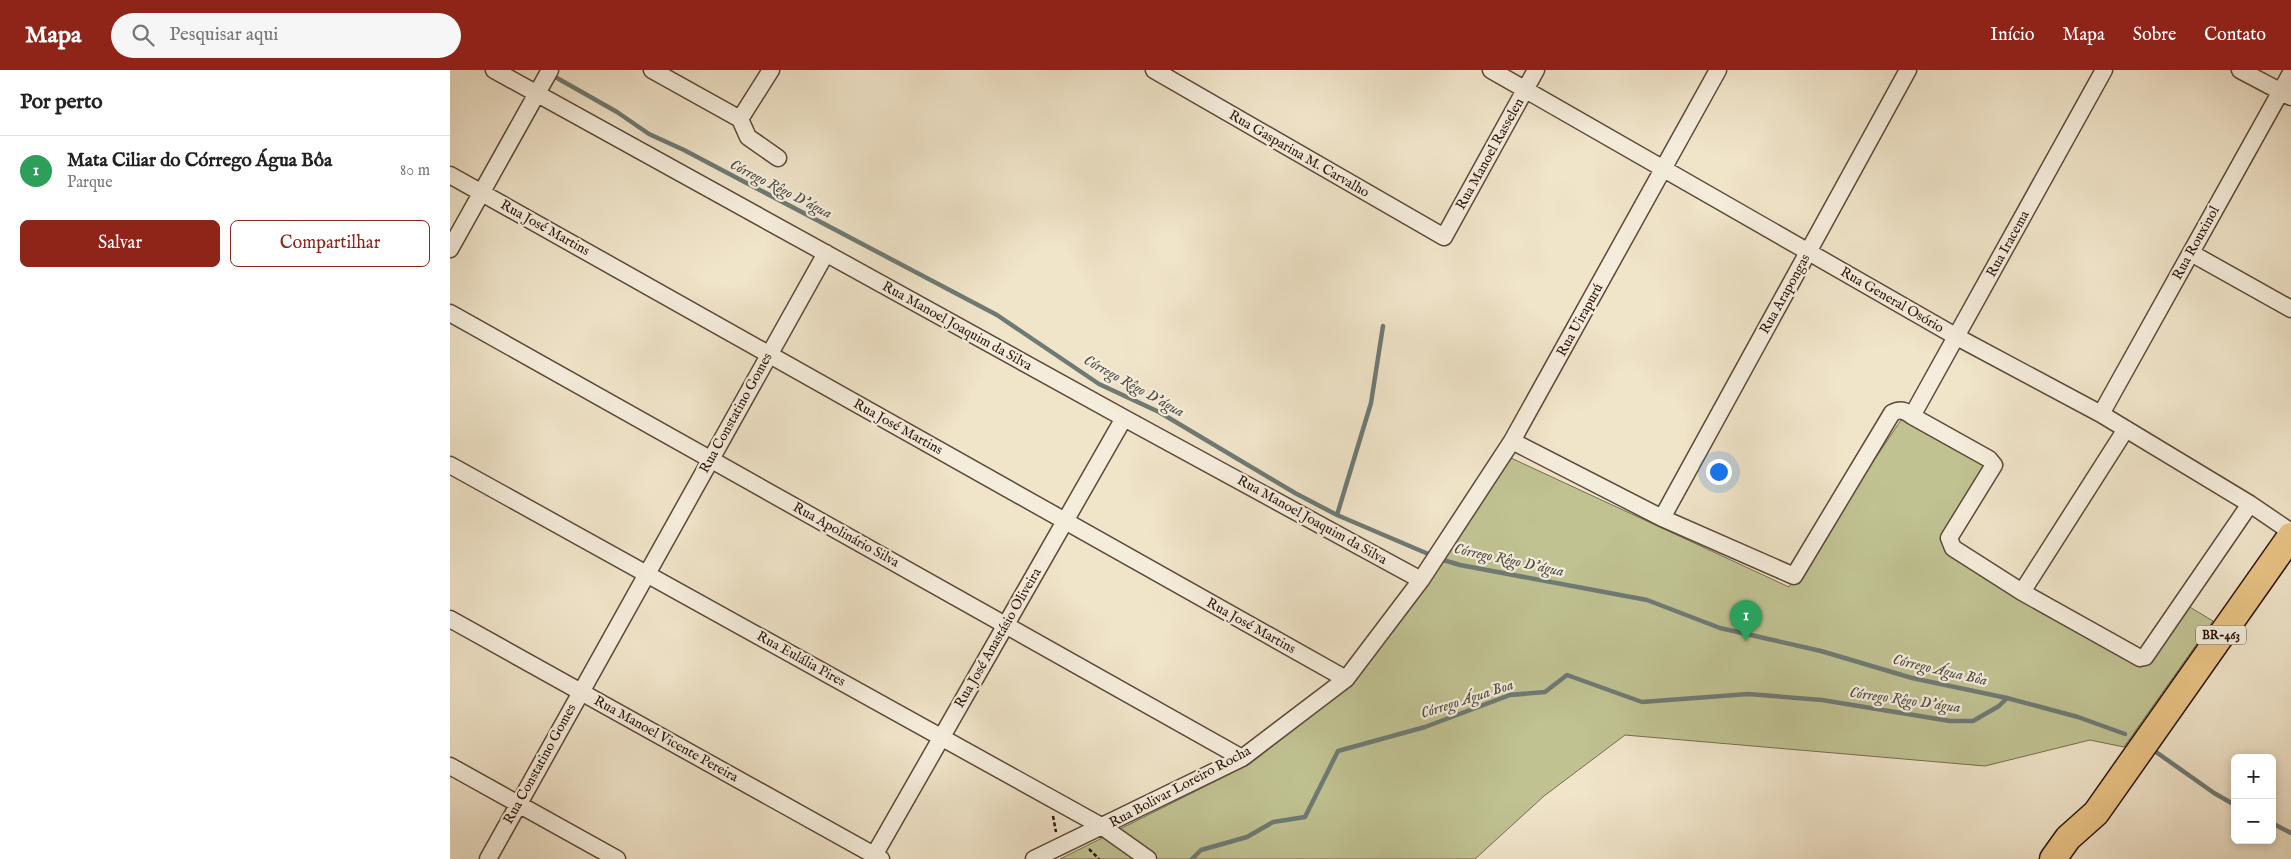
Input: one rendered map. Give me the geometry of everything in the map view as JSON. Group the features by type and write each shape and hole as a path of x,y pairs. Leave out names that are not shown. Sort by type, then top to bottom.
{"highway":[{"name":"BR-463","path":"2054,859 2068,838 2096,813 2291,534"},
{"name":"BR-463","path":"2074,859 2083,846 2096,813"}],"street":[{"name":"Rua Manoel Joaquim da Silva","path":"494,70 539,89 826,253 1421,580"},
{"path":"450,249 550,70"},
{"path":"652,70 740,119 748,137 778,158"},
{"path":"740,119 771,70"},
{"name":"Rua Gasparina M. Carvalho","path":"1154,70 1444,237"},
{"name":"Rua General Osório","path":"1491,70 1957,337 2101,414 2250,504 2291,534"},
{"name":"Rua Manoel Rasselen","path":"1444,237 1536,70"},
{"name":"Rua Uirapurú","path":"1432,564 1512,441 1564,351 1718,70"},
{"name":"Rua Arapongas","path":"1660,517 1908,70"},
{"name":"Rua Iracema","path":"1912,416 2104,70"},
{"path":"2240,70 2286,94"},
{"name":"Rua Rouxinol","path":"2101,414 2191,253 2286,94 2291,73"},
{"name":"Rua José Martins","path":"450,174 1064,522 1346,679"},
{"name":"Rua Constatino Gomes","path":"488,859 826,253"},
{"path":"2191,253 2291,309"},
{"name":"Rua Apolinário Silva","path":"450,313 1242,758"},
{"path":"1512,441 1642,509 1794,576 1892,413 1898,410 1907,411 1912,416 1992,461 1994,465 1949,538 1949,543 1953,548 2022,592 2136,657 2145,656 2250,504"},
{"name":"Rua José Anastásio Oliveira","path":"876,857 941,737 1124,418"},
{"path":"2022,592 2126,429"},
{"name":"Rua Eulália Pires","path":"450,465 1102,827 1148,859"},
{"name":"Rua Bolivar Loreiro Rocha","path":"1034,859 1242,758 1346,679 1432,564"},
{"name":"Rua Manoel Vicente Pereira","path":"450,620 876,857"},
{"path":"450,766 617,859"}],"path":[{"path":"1049,799 1059,848"},
{"path":"1085,844 1099,859"}],"green space":[{"path":"1903,417 1990,469 1948,545 2145,662 2183,603 2213,621 2124,747 2090,740 1985,766 1625,735 1544,796 1475,859 1060,859 1250,764 1353,682 1511,458 1789,587"}],"waterway":[{"name":"Córrego Rêgo D'água","path":"550,74 617,112 649,134 684,150 997,315 1099,384 1159,412 1295,493 1337,515 1433,556"},
{"path":"1337,515 1371,403 1383,326"},
{"name":"Córrego Água Bôa","path":"1440,559 1460,565 1647,600 1720,628 1821,651 1912,678 2007,698 2078,717 2125,734"},
{"name":"Córrego Água Boa","path":"1192,859 1201,850 1247,837 1273,822 1305,817 1338,751 1425,727 1510,695 1545,692 1567,675 1642,702 1748,694 1822,700 1950,721 1973,721 1999,706 2007,698"},
{"name":"Córrego Água Boa","path":"2156,752 2231,803"},
{"name":"Córrego Água Boa","path":"2276,825 2291,833"}],"place":[{"name":"Mata Ciliar do Córrego Água Bôa","path":"1746,641"}]}
